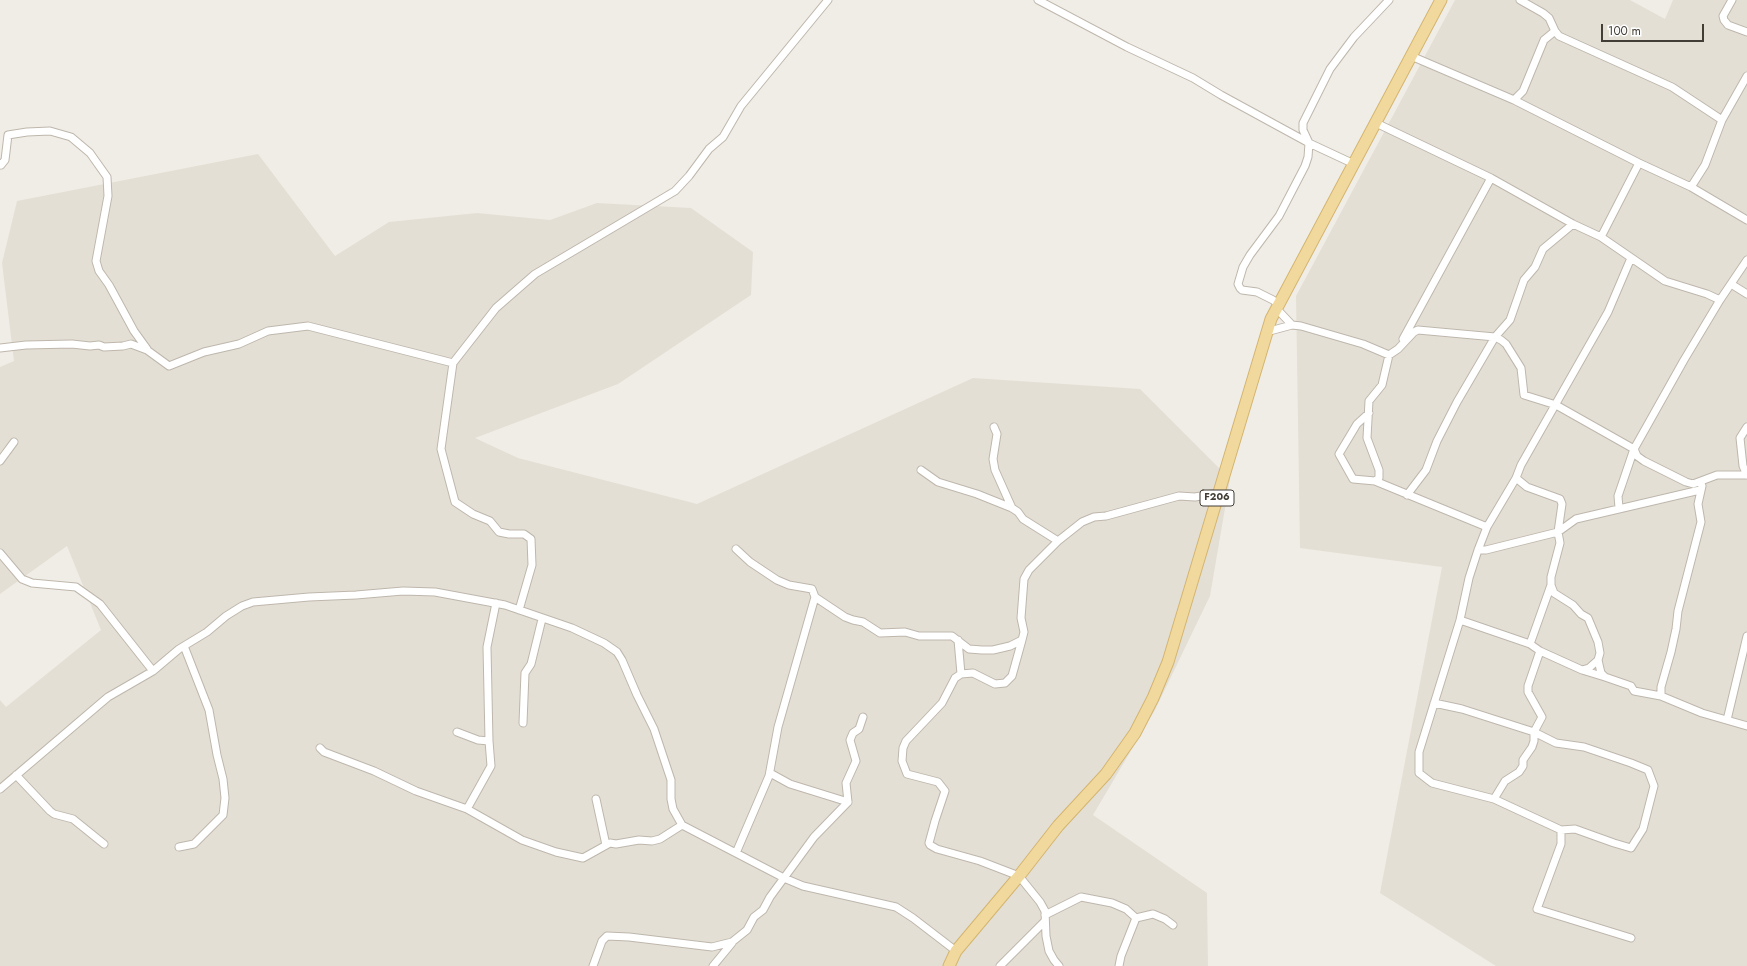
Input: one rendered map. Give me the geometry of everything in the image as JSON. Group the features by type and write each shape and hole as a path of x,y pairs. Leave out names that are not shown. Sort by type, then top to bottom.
{"main road":[{"name":"F206","path":"949,966 956,951 1019,876 1058,826 1106,774 1135,733 1150,704 1168,662 1266,332 1277,306 1376,123 1440,0"}],"street":[{"path":"519,610 532,565 531,539 524,534 499,532 490,521 474,514 455,502 441,449 452,363 496,308 535,274 675,191 689,176 709,149 723,137 741,106 828,0"},
{"path":"1038,0 1127,47 1193,78 1220,95 1309,143 1354,164"},
{"path":"1292,325 1274,300 1256,292 1242,290 1238,284 1243,267 1250,255 1279,216 1305,166 1308,157 1309,143 1303,130 1303,123 1330,69 1354,37 1389,0"},
{"path":"1520,0 1543,12 1549,18 1559,36 1672,87 1722,120"},
{"path":"1732,0 1723,16 1724,20 1728,25 1747,32"},
{"path":"1514,100 1523,91 1544,40 1555,31"},
{"path":"1411,56 1514,100 1639,163 1691,187 1747,220"},
{"path":"1691,187 1708,159 1722,120 1747,76"},
{"path":"1376,123 1491,178 1573,224 1601,237 1670,284 1707,294 1720,300"},
{"path":"0,164 2,164 5,160 8,135 27,132 50,130 71,137 90,153 107,177 108,196 102,236 96,261 99,271 109,285 130,325 147,350"},
{"path":"1601,237 1639,163"},
{"path":"1398,349 1491,178"},
{"path":"1407,495 1426,470 1437,441 1457,402 1495,337 1510,320 1524,280 1535,267 1543,249 1573,224"},
{"path":"1434,702 1462,709 1534,732 1556,742 1584,747 1648,770 1654,786 1643,829 1631,848 1575,829 1561,830 1494,799 1432,783 1419,773 1419,752 1434,702 1460,620 1469,578 1487,527 1516,478 1521,465 1608,312 1631,258"},
{"path":"1619,508 1618,496 1634,450 1720,300 1747,260"},
{"path":"1731,284 1747,294"},
{"path":"1266,332 1292,325 1301,326 1363,344 1389,355"},
{"path":"0,348 26,345 72,344 90,346 99,345 104,347 131,344 147,350 169,366 204,352 239,344 268,331 308,326 452,363"},
{"path":"1375,481 1379,478 1379,470 1367,438 1369,401 1382,385 1389,355 1398,349 1414,332 1418,330 1495,337 1506,344 1521,368 1524,395 1556,405 1634,450 1637,456 1644,461 1693,484 1700,490"},
{"path":"1369,413 1357,424 1339,454 1353,479 1375,481 1487,527"},
{"path":"994,427 997,434 993,459 994,465 1012,508"},
{"path":"1693,484 1704,479 1717,476 1747,475 1742,466 1740,438 1747,427"},
{"path":"0,461 14,442"},
{"path":"1731,475 1742,466"},
{"path":"921,470 938,482 977,494 1012,508 1028,523 1058,541"},
{"path":"1516,478 1527,487 1560,499 1562,504 1558,532 1560,543 1551,577 1551,586 1530,644"},
{"path":"1661,696 1661,687 1676,629 1678,611 1693,549 1702,522 1698,504 1700,490 1704,479"},
{"path":"1478,550 1486,550 1558,532 1576,519 1700,490"},
{"path":"1059,966 1049,951 1045,918 1040,902 1019,876 980,861 937,849 930,845 929,843 935,821 945,791 938,782 907,774 902,761 903,748 906,741 942,703 950,684 960,674 973,673 995,684 1005,683 1012,676 1024,632 1021,618 1024,579 1034,563 1058,541 1082,522 1094,517 1106,516 1179,496 1195,497 1218,492"},
{"path":"736,549 750,562 777,580 789,585 812,589 815,597 841,615 863,622 880,633 905,632 919,636 952,636 969,649 993,650 1010,646 1022,640"},
{"path":"0,553 22,580 32,583 76,587 100,604 153,671"},
{"path":"1551,586 1554,593 1573,605 1581,614 1588,618 1598,642 1600,653 1598,660 1601,673 1605,678"},
{"path":"0,789 108,697 153,671 184,646 207,632 234,610 253,602 309,597 420,591 435,592 496,603 572,628 604,643 617,652 622,660 654,729 671,780 671,799 673,809 682,825 784,878 803,886 896,907 956,951"},
{"path":"736,853 770,773 778,727 815,597"},
{"path":"467,809 491,766 487,647 496,603"},
{"path":"523,723 525,673 531,664 542,619"},
{"path":"1460,620 1530,644 1540,651 1582,670 1630,686 1634,690 1661,696 1702,713 1747,726"},
{"path":"1727,720 1747,636"},
{"path":"958,640 960,674"},
{"path":"179,847 194,844 223,815 225,798 223,779 209,710 184,646"},
{"path":"1494,799 1505,781 1519,772 1523,766 1523,760 1532,747 1534,732 1542,717 1528,692 1528,686 1540,651"},
{"path":"1582,670 1589,668 1598,660"},
{"path":"713,966 732,942 747,930 754,917 763,910 814,837 848,802 846,782 856,761 850,740 853,732 859,729 863,717"},
{"path":"457,732 478,740 489,741"},
{"path":"320,748 324,752 374,771 416,791 467,809 522,840 556,852 583,858 610,843 616,844 639,840 652,841 660,839 682,825"},
{"path":"770,773 790,784 848,802"},
{"path":"16,775 50,811 73,819 104,844"},
{"path":"596,799 606,845"},
{"path":"1561,830 1561,844 1537,909 1631,938"},
{"path":"1000,966 1045,918 1082,897 1112,903 1126,909 1136,918"},
{"path":"1136,918 1153,914 1165,919 1173,925"},
{"path":"1119,966 1121,956 1136,918"},
{"path":"593,966 602,941 607,936 712,947 732,942"}],"shaded area":[{"path":"1455,0 1630,0 1665,19 1673,0 1747,0 1747,966 1496,966 1380,893 1442,567 1300,548 1296,296"},
{"path":"258,154 335,256 389,222 477,213 550,220 597,203 691,208 753,252 751,295 618,384 475,438 518,458 697,504 973,378 1140,389 1230,479 1210,596 1155,710 1093,815 1207,893 1208,966 0,966 0,700 6,707 101,630 67,546 0,594 0,367 14,361 2,263 17,201"}]}
